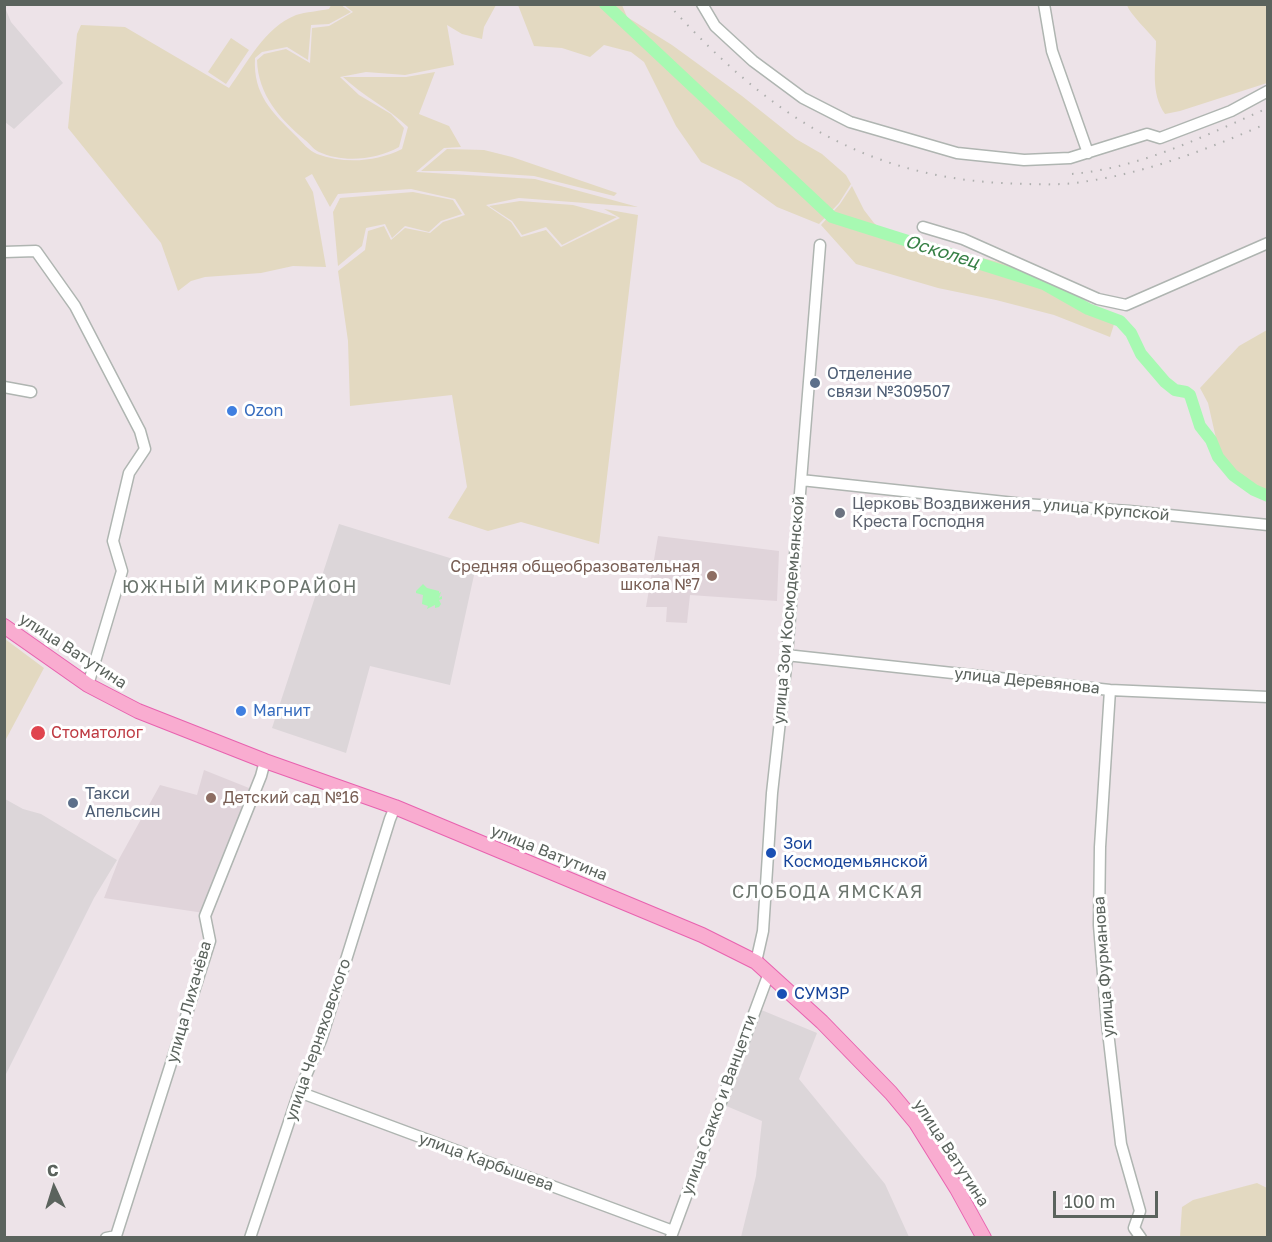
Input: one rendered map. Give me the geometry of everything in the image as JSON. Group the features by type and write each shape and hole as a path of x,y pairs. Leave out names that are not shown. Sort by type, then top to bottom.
{"main road":[{"name":"улица Ватутина","path":"4,626 88,685 138,711 265,761 395,807 702,935 756,962 822,1023 891,1093 922,1132 984,1238"}],"street":[{"path":"702,4 715,26 753,61 803,98 850,122 957,153 1024,160 1042,155 1070,158 1147,134 1160,138 1231,111 1268,91"},
{"path":"1044,4 1052,51 1088,153"},
{"path":"923,227 963,239 1098,299 1126,305 1268,243"},
{"name":"улица Зои Космодемьянской","path":"756,962 763,931 772,792 786,655 820,245"},
{"path":"4,252 36,251 75,306 140,431 145,449 129,472 113,541 122,571 88,685"},
{"path":"4,387 31,392"},
{"name":"улица Крупской","path":"801,480 1024,504 1129,511 1268,525"},
{"name":"улица Деревянова","path":"786,655 1110,690 1268,698"},
{"name":"улица Фурманова","path":"1110,690 1100,847 1099,926 1121,1144 1140,1211 1134,1228 1141,1238"},
{"name":"улица Лихачёва","path":"112,1237 210,941 205,916 265,761"},
{"name":"улица Черняховского","path":"250,1238 299,1092 321,1040 395,807"},
{"name":"улица Сакко и Ванцетти","path":"672,1234 769,973"},
{"name":"улица Карбышева","path":"299,1092 672,1234"}],"shaded area":[{"path":"4,5 11,22 63,83 14,129 5,122"},
{"path":"331,5 341,5 351,12 329,24 311,25 308,60 287,47 262,52 255,58 257,82 266,102 279,119 311,151 327,157 360,160 382,157 402,149 408,127 343,77 406,77 435,72 419,114 449,126 461,147 444,148 416,172 535,179 638,207 519,198 486,205 511,222 521,237 546,230 561,247 620,218 604,209 638,215 599,544 521,522 488,531 448,518 467,487 452,395 350,406 348,341 338,271 365,250 368,231 384,226 391,240 405,228 430,233 443,222 465,215 455,199 411,189 338,194 330,207 312,174 305,178 313,192 326,267 293,266 261,273 205,277 191,281 178,291 161,243 68,128 77,34 81,25 125,27 229,88 258,47 275,28 296,15 329,9"},
{"path":"344,5 496,5 484,27 482,39 462,34 447,25 454,65 405,75 366,72 340,77 359,95 391,114 404,128 399,147 380,155 349,159 338,158 315,150 279,115 266,95 258,73 257,60 264,54 286,49 310,63 312,28 329,26 353,12"},
{"path":"518,5 622,5 627,17 672,45 796,139 822,154 846,175 851,184 839,203 819,224 777,207 741,181 701,162 676,126 644,62 631,52 604,45 590,57 562,48 534,46"},
{"path":"1127,5 1267,5 1267,83 1165,114 1157,97 1156,41 1135,18"},
{"path":"231,38 249,50 226,84 208,72"},
{"path":"447,149 484,150 512,157 617,193 614,196 534,176 421,171"},
{"path":"852,186 864,210 884,231 896,237 1008,264 1116,318 1110,337 1054,315 938,288 856,264 821,225 840,204"},
{"path":"413,192 453,200 462,214 441,221 429,232 405,226 392,238 385,224 366,228 362,246 338,266 333,212 340,198"},
{"path":"520,201 573,205 617,217 562,245 546,227 522,235 512,221 489,206"},
{"path":"1267,330 1267,492 1236,473 1220,456 1208,403 1200,388 1239,346"},
{"path":"339,524 476,566 450,685 370,666 346,753 272,728"},
{"path":"658,536 779,551 777,601 690,595 687,623 666,622 667,607 646,607"},
{"path":"423,584 427,588 441,592 439,598 442,596 442,599 439,600 441,604 439,607 435,608 435,605 427,609 428,606 422,604 423,595 416,591"},
{"path":"5,639 44,668 5,741"},
{"path":"204,770 254,790 204,913 104,898 119,859 160,785 197,795"},
{"path":"5,799 23,809 41,814 117,860 94,898 5,1076"},
{"name":"СУМЗР","path":"759,1009 817,1033 799,1079 885,1184 909,1237 741,1237 756,1176 762,1121 724,1105"},
{"path":"1257,1183 1267,1188 1267,1237 1180,1237 1182,1207 1193,1200"}],"waterway":[{"name":"Осколец","path":"605,4 832,217 1044,284 1088,309 1120,321 1131,333 1141,354 1165,382 1175,390 1190,395 1200,426 1211,440 1218,457 1233,475 1254,490 1268,496"}],"railway":[{"path":"668,4 739,75 776,104 815,130 857,150 901,166 949,177 1001,183 1042,184 1072,183 1106,178 1177,159 1268,123"},
{"path":"1072,174 1098,171 1148,158 1268,108"}],"place":[{"name":"Отделение связи №309507","path":"815,383"},
{"name":"Ozon","path":"232,411"},
{"name":"Церковь Воздвижения Креста Господня","path":"840,513"},
{"name":"Средняя общеобразовательная школа №7","path":"712,576"},
{"name":"Магнит","path":"241,711"},
{"name":"Стоматолог","path":"38,733"},
{"name":"Детский сад №16","path":"211,798"},
{"name":"Такси Апельсин","path":"73,803"},
{"name":"Зои Космодемьянской","path":"771,853"},
{"name":"СУМЗР","path":"782,994"}],"district":[{"name":"ЮЖНЫЙ МИКРОРАЙОН","path":"240,587"},
{"name":"СЛОБОДА ЯМСКАЯ","path":"828,892"}]}
